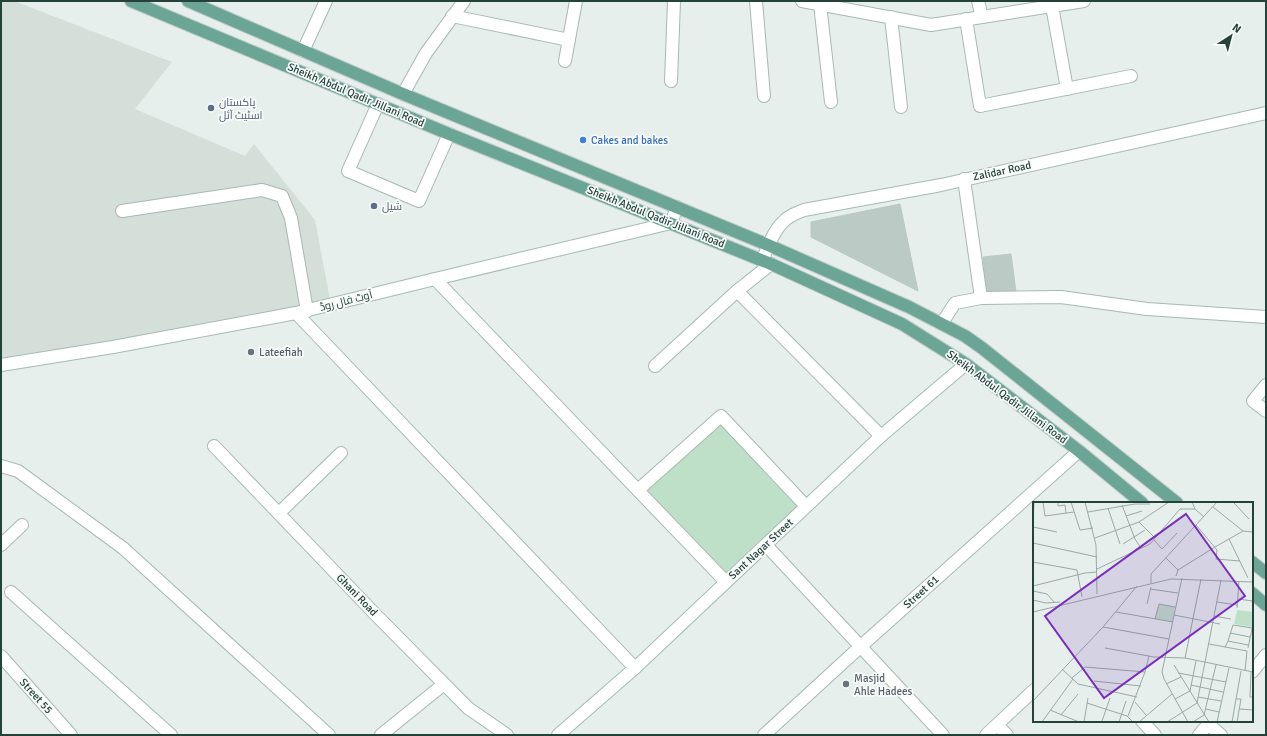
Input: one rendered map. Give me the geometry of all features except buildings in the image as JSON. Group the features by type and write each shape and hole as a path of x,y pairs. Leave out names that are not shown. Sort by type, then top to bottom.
{"main road":[{"name":"Sheikh Abdul Qadir Jillani Road","path":"131,1 449,134 766,262 902,324 966,364 1079,451 1141,502"},
{"name":"Sheikh Abdul Qadir Jillani Road","path":"188,1 403,94 768,245 942,323 982,348 1176,502"},
{"path":"1253,563 1266,573"},
{"path":"1253,594 1266,605"}],"street":[{"path":"303,51 326,1"},
{"path":"403,94 426,53 464,1"},
{"path":"565,61 576,1"},
{"path":"671,81 674,1"},
{"path":"756,1 764,96"},
{"path":"802,1 820,4 859,6 891,17 931,25 1084,1"},
{"path":"978,1 982,17"},
{"path":"820,4 831,102"},
{"path":"1052,6 1067,89"},
{"path":"452,16 569,40"},
{"path":"891,17 902,107"},
{"path":"966,19 980,106 1131,76"},
{"path":"378,104 348,171 419,201 449,134"},
{"name":"Zalidar Road","path":"766,262 768,245 781,223 804,210 964,179 1266,113"},
{"path":"964,179 982,298"},
{"path":"122,211 262,190 282,196 291,218 301,312 635,668"},
{"path":"671,223 678,207"},
{"name":"آوٹ فال روڈ","path":"1,365 113,347 301,312 671,223"},
{"path":"655,366 737,291 766,262"},
{"path":"435,279 726,582"},
{"path":"737,291 881,436"},
{"path":"942,323 955,303 982,298 1062,297 1148,309 1266,317"},
{"name":"Sant Nagar Street","path":"558,735 635,668 881,436 966,364"},
{"path":"1266,385 1253,400 1266,412"},
{"path":"638,490 721,416 806,506"},
{"name":"Ghani Road","path":"214,446 468,708 507,735"},
{"name":"Street 61","path":"764,735 860,646 1079,451"},
{"path":"278,513 342,453"},
{"path":"1,466 18,471 123,548 329,735"},
{"path":"1,545 22,524"},
{"path":"766,545 943,735"},
{"path":"11,592 171,735"},
{"path":"1253,671 1266,655"},
{"name":"Street 55","path":"1,656 71,735"},
{"path":"381,735 444,684"},
{"path":"986,735 1033,691"},
{"path":"1143,722 1155,735"},
{"path":"1199,735 1209,722 1221,735"},
{"path":"997,725 1007,735"}],"shaded area":[{"path":"1,1 14,1 172,62 135,109 245,156 254,144 315,220 331,305 1,367"}],"green space":[{"path":"721,416 806,506 726,582 638,490"}],"place":[{"name":"پاکستان اسٹیٹ آئل","path":"211,108"},
{"name":"Cakes and bakes","path":"583,140"},
{"name":"شیل","path":"374,206"},
{"name":"Lateefiah","path":"251,352"},
{"name":"Masjid Ahle Hadees","path":"846,684"}]}
